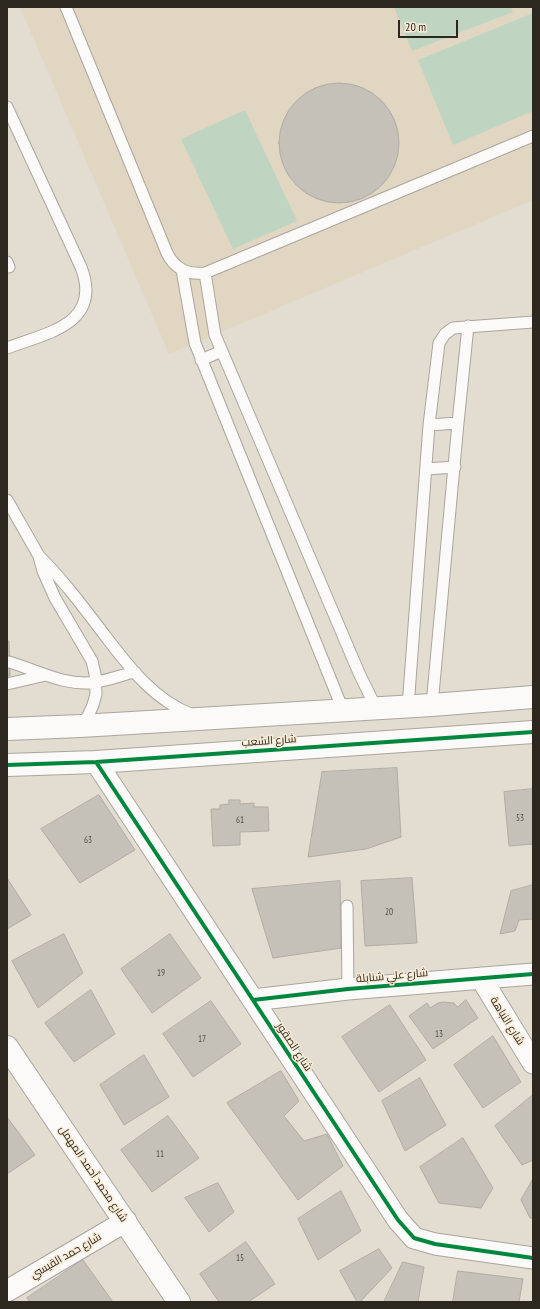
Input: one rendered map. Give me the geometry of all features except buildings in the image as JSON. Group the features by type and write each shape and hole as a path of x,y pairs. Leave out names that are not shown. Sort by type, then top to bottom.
{"street":[{"path":"7,729 408,707 533,697"},
{"name":"شارع الشعب","path":"7,765 96,762 533,732"},
{"name":"شارع الصقور","path":"96,762 398,1220 414,1238 435,1244 533,1258"},
{"name":"شارع علي شنابلة","path":"253,1000 348,989 533,974"},
{"name":"شارع النباهة","path":"481,978 533,1063"},
{"name":"شارع محمد أحمد المهمل","path":"7,1047 126,1221 179,1302"},
{"name":"شارع حمد القيسي","path":"7,1291 126,1221"}],"lane":[{"path":"66,7 167,253 176,266 182,270 197,274 205,273 533,136"},
{"path":"7,107 81,267 85,277 86,288 85,299 81,308 69,323 60,328 7,348"},
{"path":"182,270 195,343 201,360 343,710"},
{"path":"205,273 214,335 356,666 376,708"},
{"path":"408,707 429,425 440,343 445,334 453,328 533,322"},
{"path":"432,705 468,326"},
{"path":"201,360 222,351"},
{"path":"429,425 458,423"},
{"path":"426,469 454,467"},
{"path":"7,500 39,556 66,585 134,672 149,688 166,701 185,712 205,719"},
{"path":"39,556 43,571 55,598 92,661 96,682 96,694 88,716 81,726"},
{"path":"9,662 30,668 46,675 73,682 96,682 134,672"},
{"path":"7,684 46,675"},
{"path":"347,906 348,989"}],"shaded area":[{"path":"20,7 533,7 533,200 169,354"}],"green space":[{"path":"394,7 511,7 513,12 412,51"},
{"path":"533,13 533,111 453,145 418,60"},
{"path":"245,110 297,221 233,249 181,139"}],"cycle path":[{"path":"7,765 96,762 533,732"},
{"path":"96,762 398,1220 414,1238 435,1244 533,1258"},
{"path":"253,1000 348,989 533,974"}]}
